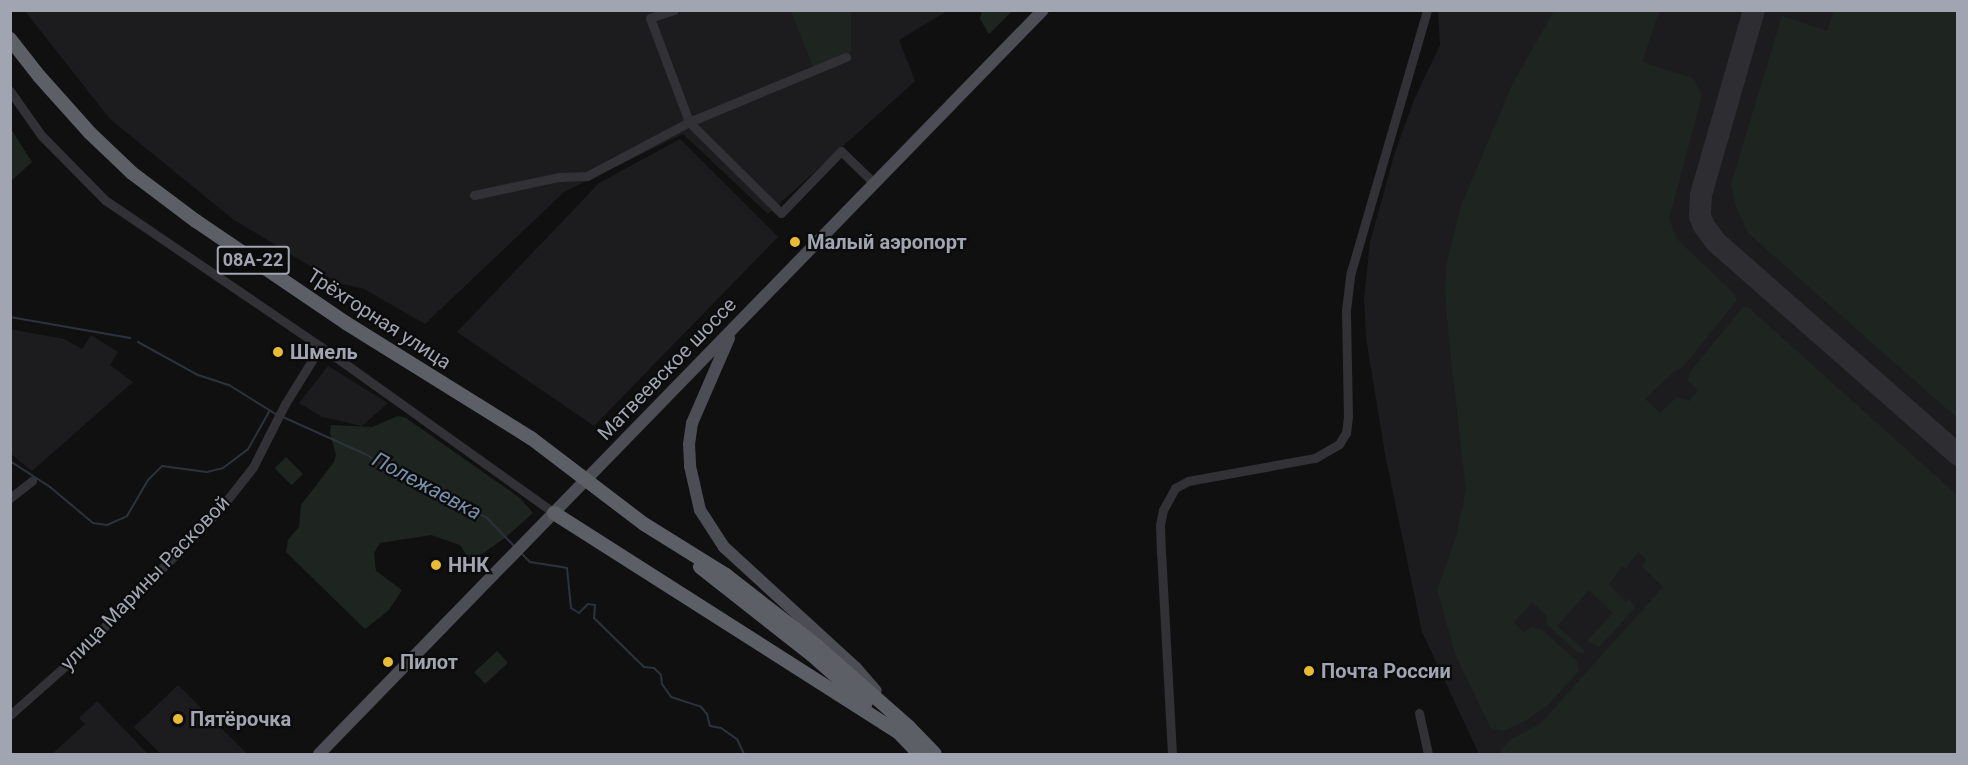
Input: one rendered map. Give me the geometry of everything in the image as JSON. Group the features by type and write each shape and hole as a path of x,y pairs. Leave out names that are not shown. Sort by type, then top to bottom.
{"highway":[{"name":"Трёхгорная улица","path":"10,39 39,76 90,133 132,173 196,221 346,323 531,438 644,524 726,575 816,645 905,730"},
{"path":"554,513 905,730 935,754"},
{"path":"905,730 919,754"}],"main road":[{"name":"Матвеевское шоссе","path":"319,754 1043,10"},
{"path":"733,329 692,423 689,444 690,466 700,510 724,547 856,668 905,730"}],"street":[{"path":"674,10 650,18 688,122 781,213 841,151 875,184"},
{"path":"1172,754 1161,544 1163,510 1175,488 1188,481 1315,458 1339,444 1346,433 1348,417 1346,310 1351,272 1426,10"},
{"path":"474,195 559,177 587,176 688,122 846,57"},
{"path":"10,91 41,135 105,200 321,346 554,513"},
{"name":"улица Марины Расковой","path":"10,715 72,660 201,531 254,467 285,405 321,346"},
{"path":"10,498 32,481"},
{"path":"1419,713 1428,754"}],"shaded area":[{"path":"982,10 1012,11 989,34 980,19"},
{"name":"Малый аэропорт","path":"25,11 947,11 899,40 915,81 768,214 683,134 564,192 425,324 362,288 338,283 234,220 110,119"},
{"path":"791,11 851,11 851,53 813,67"},
{"path":"1438,11 1957,11 1957,754 1479,754 1422,632 1385,454 1366,338 1364,298 1370,242 1395,152 1414,100 1440,45"},
{"path":"1554,11 1659,11 1642,62 1693,78 1702,96 1669,219 1677,239 1735,295 1737,300 1682,368 1673,372 1645,399 1660,413 1677,397 1689,401 1698,390 1688,381 1690,372 1743,307 1749,308 1957,495 1958,561 1955,564 1958,567 1957,754 1500,754 1504,746 1512,739 1541,723 1663,587 1642,566 1647,560 1638,552 1626,568 1622,566 1609,585 1626,602 1629,598 1635,608 1599,647 1587,641 1613,613 1589,590 1557,626 1586,652 1582,653 1577,652 1547,624 1546,615 1532,602 1514,622 1524,633 1531,627 1541,629 1577,661 1579,671 1548,705 1525,721 1503,731 1491,728 1456,656 1437,590 1456,537 1466,490 1445,292 1447,261 1461,206 1512,85"},
{"path":"1834,11 1957,11 1957,418 1748,233 1735,204 1731,184 1782,16 1827,31"},
{"path":"11,129 32,162 10,181"},
{"path":"680,139 778,237 594,426 457,332 599,183"},
{"path":"10,329 64,339 82,349 91,335 118,352 110,365 133,382 32,471 11,454"},
{"path":"328,366 388,403 362,426 322,417 299,403"},
{"path":"398,416 406,418 520,498 533,513 506,537 471,562 460,545 431,535 380,543 374,553 376,571 402,590 389,610 365,629 286,552 288,540 299,527 301,505 334,462 336,455 330,433 331,425 372,427"},
{"path":"286,457 303,474 292,485 275,468"},
{"path":"497,651 508,663 485,684 474,672"},
{"path":"178,685 247,754 161,754 134,727"},
{"path":"97,701 148,754 52,754 85,724 79,718"}],"waterway":[{"name":"Полежаевка","path":"10,317 130,338"},
{"name":"Полежаевка","path":"138,342 198,375 229,385 277,415"},
{"name":"Полежаевка","path":"10,461 50,487 93,523 107,525 127,516 148,480 162,466 207,472 223,468 248,449 269,412"},
{"name":"Полежаевка","path":"283,417 365,454 417,484 486,517 514,546"},
{"name":"Полежаевка","path":"520,552 530,562 567,568 571,608 579,613 588,604 595,605 594,618 644,667 654,668 661,675 662,684 671,697 701,707 707,714 710,726 721,728 737,739 744,754"}],"taxiway":[{"path":"1754,10 1701,195 1700,216 1704,226 1717,243 1958,455"}],"place":[{"name":"Малый аэропорт","path":"795,242"},
{"name":"Шмель","path":"278,352"},
{"name":"ННК","path":"436,565"},
{"name":"Пилот","path":"388,662"},
{"name":"Почта России","path":"1309,671"},
{"name":"Пятёрочка","path":"178,719"}]}
